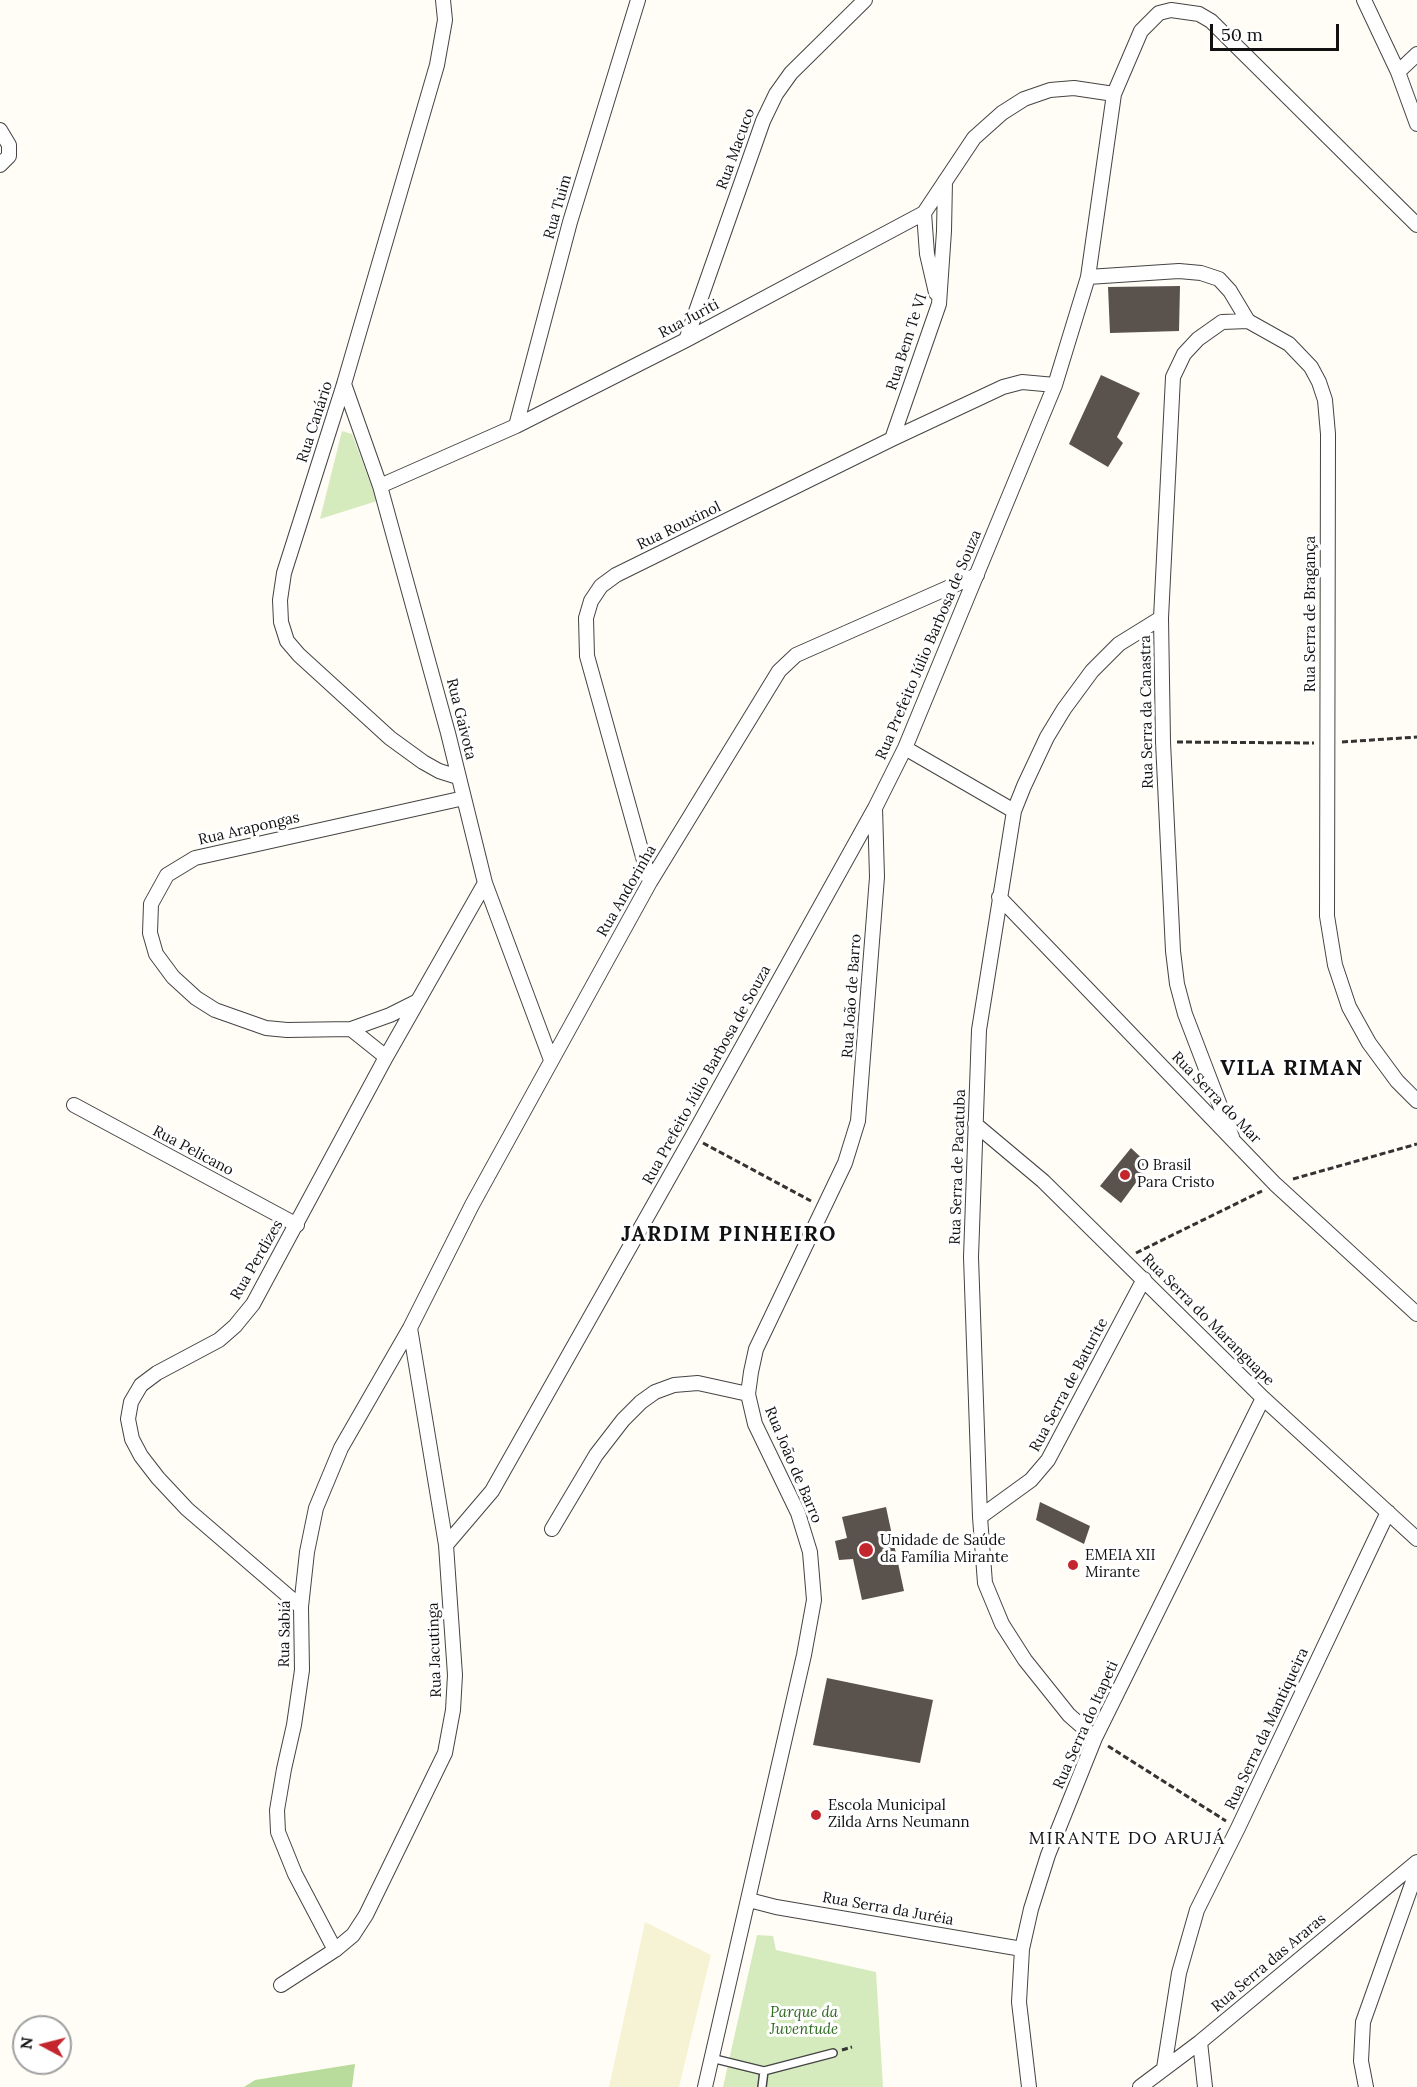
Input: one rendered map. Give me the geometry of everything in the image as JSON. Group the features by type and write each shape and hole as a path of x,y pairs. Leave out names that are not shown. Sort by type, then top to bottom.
{"street":[{"name":"Rua Canário","path":"442,0 445,20 437,64 344,384 284,573 280,600 281,622 287,641 299,656 390,738 438,771 458,777"},
{"name":"Rua Tuim","path":"516,426 570,222 638,0"},
{"name":"Rua Macuco","path":"686,340 762,120 776,94 792,73 865,0"},
{"path":"1364,0 1398,72 1417,124"},
{"name":"Rua Prefeito Júlio Barbosa de Souza","path":"446,1545 492,1491 692,1137 905,748 1055,385 1088,277 1114,94 1141,31 1159,14 1171,10 1199,14 1211,21 1417,225"},
{"path":"1398,72 1417,54"},
{"path":"939,304 927,254 924,213 974,138 1002,113 1024,99 1050,90 1074,88 1114,94"},
{"path":"0,130 9,145 9,156 0,165"},
{"name":"Rua Bem Te VI","path":"892,439 939,304 945,181"},
{"name":"Rua Juriti","path":"380,486 516,426 686,340 924,213"},
{"name":"Rua Serra de Bragança","path":"1088,277 1179,272 1201,273 1219,279 1230,291 1248,321 1289,344 1311,367 1319,382 1325,400 1328,434 1328,916 1335,965 1349,1007 1369,1043 1397,1081 1417,1101"},
{"name":"Rua Serra da Canastra","path":"1232,1137 1197,1047 1177,984 1173,951 1163,742 1161,618 1173,377 1184,354 1198,339 1222,322 1248,321"},
{"name":"Rua Rouxinol","path":"650,882 587,656 586,618 591,601 601,586 616,575 1003,387 1022,382 1055,385"},
{"name":"Rua Gaivota","path":"344,384 380,486 435,681 485,883 551,1060"},
{"name":"Rua Andorinha","path":"410,1328 472,1205 650,882 770,684 786,663 796,655 976,575"},
{"name":"Rua Serra de Pacatuba","path":"1095,1738 1069,1714 1026,1660 1002,1624 986,1583 980,1518 971,1257 980,1021 1014,811 1024,786 1047,737 1092,671 1119,644 1161,618"},
{"path":"905,748 1014,811"},
{"name":"Rua Arapongas","path":"416,1002 390,1015 351,1029 266,1028 215,1010 196,998 173,977 156,954 150,933 151,904 167,875 195,858 464,798"},
{"name":"Rua João de Barro","path":"705,2087 749,1900 814,1600 810,1552 798,1512 755,1424 748,1394 750,1372 756,1349 845,1163 858,1121 877,878 874,808"},
{"name":"Rua Perdizes","path":"301,1607 187,1509 158,1478 141,1456 132,1439 128,1419 131,1402 141,1385 158,1373 219,1340 235,1326 253,1304 416,1002 485,883"},
{"name":"Rua Serra do Mar","path":"999,897 1275,1184 1417,1314"},
{"path":"351,1029 386,1057"},
{"name":"Rua Pelicano","path":"74,1106 297,1225"},
{"name":"Rua Serra do Maranguape","path":"975,1124 1043,1181 1263,1398 1417,1539"},
{"name":"Rua Serra de Baturite","path":"980,1518 1031,1480 1048,1460 1144,1279"},
{"name":"Rua Jacutinga","path":"281,1985 353,1935 366,1915 446,1753 453,1710 454,1675 446,1545 410,1328"},
{"name":"Rua Sabiá","path":"334,1950 295,1874 278,1832 280,1792 294,1725 302,1670 301,1607 307,1552 316,1508 341,1448 410,1328"},
{"path":"552,1529 596,1455 623,1420 655,1392 674,1385 698,1383 748,1394"},
{"name":"Rua Serra do Itapeti","path":"1029,2087 1019,2002 1022,1949 1031,1909 1048,1855 1095,1738 1263,1398"},
{"name":"Rua Serra da Mantiqueira","path":"1164,2068 1179,1973 1197,1910 1388,1512"},
{"name":"Rua Serra das Araras","path":"1140,2087 1200,2042 1417,1862"},
{"path":"1366,2087 1361,2061 1363,2022 1417,1869"},
{"name":"Rua Serra da Juréia","path":"749,1900 776,1907 1022,1949"},
{"path":"1200,2042 1205,2087"}],"lane":[{"path":"711,2058 764,2071 833,2053"},
{"path":"762,2087 764,2071"}],"path":[{"path":"1163,742 1327,743 1417,737"},
{"path":"692,1137 823,1208"},
{"path":"1095,1738 1238,1828"}],"shaded area":[{"path":"645,1922 711,1955 679,2087 609,2087"}],"green space":[{"path":"342,431 352,434 377,501 320,519"},
{"name":"Parque da Juventude","path":"757,1935 773,1936 776,1950 876,1972 883,2087 723,2087"},
{"path":"355,2064 352,2087 244,2087 255,2080"}],"building":[{"path":"1180,286 1179,331 1110,333 1108,287"},
{"path":"1101,375 1140,393 1117,437 1123,443 1108,467 1069,444"},
{"name":"O Brasil Para Cristo","path":"1131,1148 1149,1165 1121,1203 1100,1186"},
{"path":"1040,1502 1090,1526 1084,1544 1036,1520"},
{"name":"Unidade de Saúde da Família Mirante","path":"886,1507 904,1591 862,1600 853,1559 839,1560 835,1541 847,1538 842,1517"},
{"path":"827,1678 933,1700 920,1763 813,1745"}],"place":[{"name":"O Brasil Para Cristo","path":"1125,1175"},
{"name":"Unidade de Saúde da Família Mirante","path":"866,1550"},
{"name":"EMEIA XII Mirante","path":"1073,1565"},
{"name":"Escola Municipal Zilda Arns Neumann","path":"816,1815"}],"district":[{"name":"VILA RIMAN","path":"1292,1069"},
{"name":"JARDIM PINHEIRO","path":"729,1235"},
{"name":"MIRANTE DO ARUJÁ","path":"1127,1839"}]}
